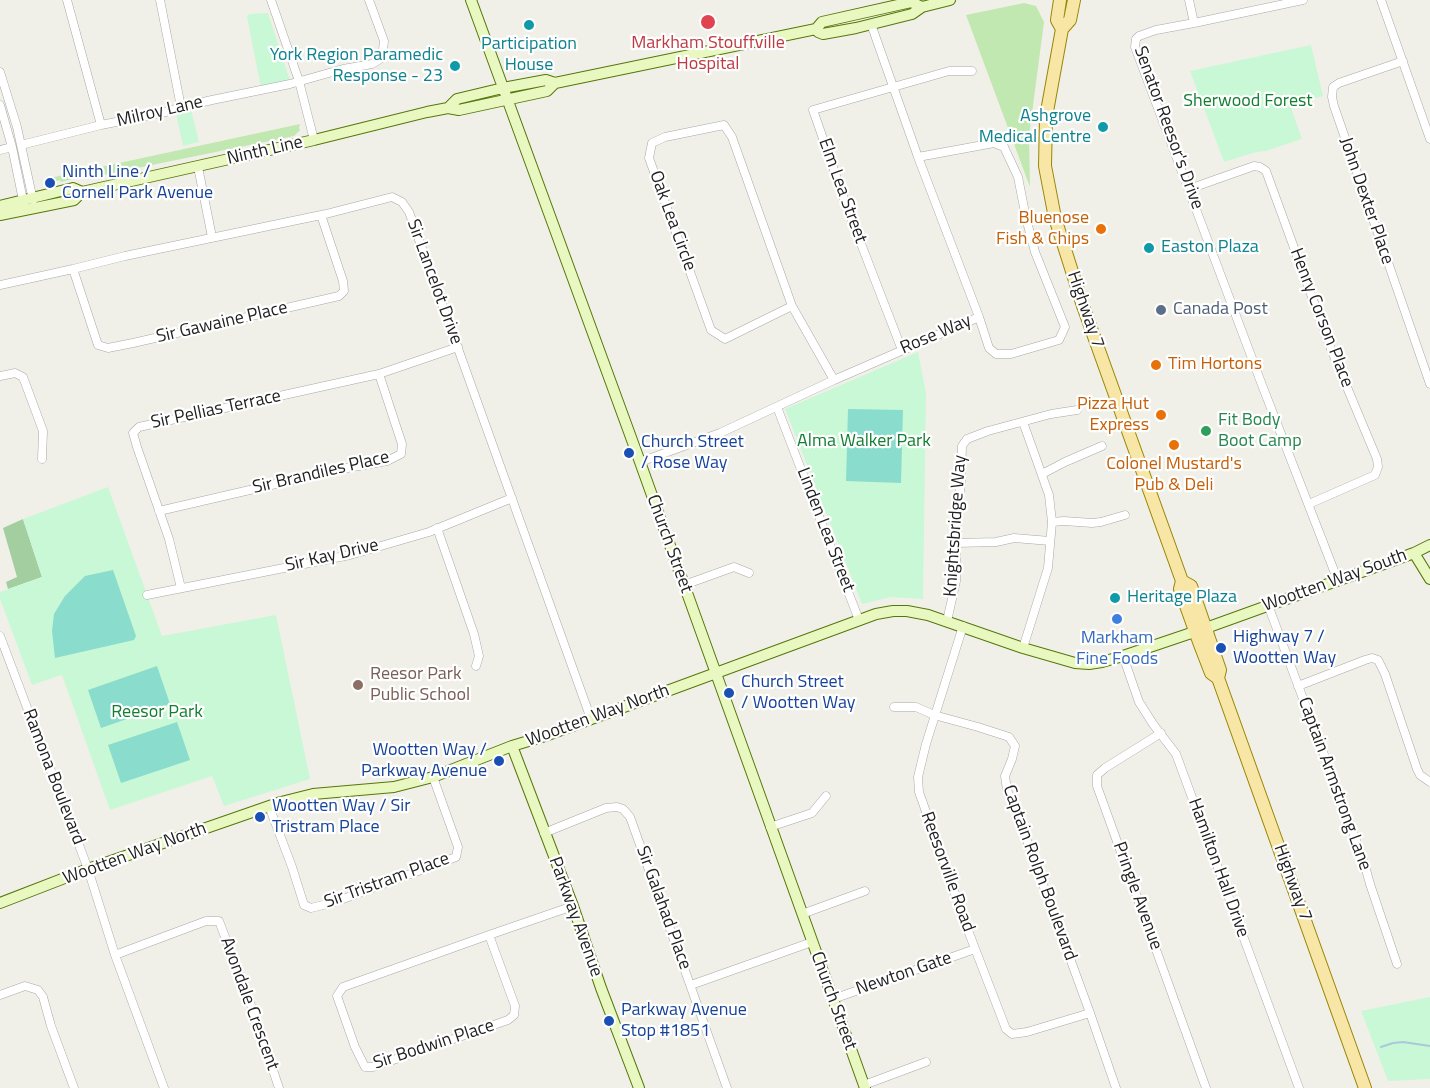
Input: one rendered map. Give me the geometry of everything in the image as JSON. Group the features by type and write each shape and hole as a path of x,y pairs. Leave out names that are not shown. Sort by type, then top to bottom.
{"main road":[{"name":"Highway 7","path":"1060,0 1058,20 1062,29"},
{"name":"Highway 7","path":"1074,0 1070,20 1062,29 1046,117 1045,166 1055,218 1083,306 1182,581 1191,586 1201,630 1220,670 1218,678 1365,1088"}],"street":[{"path":"68,0 101,125"},
{"path":"160,0 181,107"},
{"path":"271,0 299,81 314,140"},
{"name":"Milroy Lane","path":"21,145 372,64 382,58 384,41 369,0"},
{"name":"Church Street","path":"471,0 640,462 864,1087"},
{"name":"Ninth Line","path":"816,29 823,34 871,24 912,14 922,7 950,0"},
{"path":"1189,0 1194,23"},
{"name":"Senator Reesor's Drive","path":"1303,0 1156,30 1136,39 1135,46 1338,581"},
{"path":"1381,0 1430,140"},
{"name":"Ninth Line","path":"448,108 457,99 502,88 546,80 555,82 816,29 822,22 910,2 922,7"},
{"name":"Rose Way","path":"640,462 720,434 834,380 979,317 918,157 871,24"},
{"name":"John Dexter Place","path":"1403,62 1339,83 1334,87 1332,97 1430,384"},
{"path":"893,87 949,71 972,71"},
{"path":"0,72 21,145 29,204"},
{"name":"Ninth Line","path":"0,206 74,200 82,192 448,108 459,110 547,91 555,82"},
{"name":"Elm Lea Street","path":"893,87 813,110 848,210 902,350"},
{"path":"0,105 29,204"},
{"name":"Oak Lea Circle","path":"792,306 724,339 711,330 649,158 652,143 665,137 724,125 732,137 792,306 834,380"},
{"path":"918,157 993,142 1004,147 1018,177 1035,252 1065,327 1059,340 1011,354 996,354 989,348 979,317"},
{"path":"0,150 12,147"},
{"name":"Henry Corson Place","path":"1189,189 1254,166 1266,171 1331,349 1377,459 1378,467 1375,475 1309,504"},
{"path":"198,167 212,237"},
{"name":"Sir Lancelot Drive","path":"0,285 321,215 392,197 402,202 410,212 591,718"},
{"name":"Ninth Line","path":"0,215 29,204"},
{"name":"Sir Gawaine Place","path":"74,269 98,345 108,348 339,296 344,291 343,281 321,215"},
{"name":"Sir Pellias Terrace","path":"181,588 169,539 133,433 139,427 379,374 458,347"},
{"path":"0,376 15,373 23,377 42,431 42,459"},
{"name":"Sir Brandiles Place","path":"159,511 387,461 401,454 402,444 379,374"},
{"name":"Linden Lea Street","path":"777,407 859,620"},
{"name":"Knightsbridge Way","path":"947,621 956,580 957,515 962,446 967,439 988,431 1051,414 1077,410"},
{"path":"1023,422 1049,495 1052,522 1048,568 1023,648"},
{"path":"1042,474 1102,446"},
{"name":"Sir Kay Drive","path":"147,595 350,555 429,532 512,498"},
{"path":"1052,522 1092,523 1125,514"},
{"path":"437,528 474,634 479,656 476,666"},
{"path":"957,543 996,542 1014,538 1050,541"},
{"name":"Wootten Way South","path":"1201,630 1414,554 1430,545"},
{"path":"1414,554 1430,579"},
{"path":"684,585 735,567 749,573"},
{"name":"Captain Armstrong Lane","path":"1268,605 1363,859 1397,964"},
{"name":"Wootten Way North","path":"0,903 88,869 269,806 313,794 394,787 433,777 512,746 545,736 876,614 907,611 928,615 1023,648 1075,663 1089,664 1123,656 1201,630"},
{"name":"Reesorville Road","path":"963,626 934,716 918,777 919,792 1006,1029 1012,1034 1027,1032 1090,1013"},
{"name":"Ramona Boulevard","path":"0,636 88,869 115,955 164,1088"},
{"name":"Hamilton Hall Drive","path":"1123,656 1139,702 1176,754 1299,1088"},
{"path":"1298,686 1365,660 1372,658 1378,660 1385,674 1417,769 1420,775 1430,782"},
{"name":"Captain Rolph Boulevard","path":"894,707 916,707 934,716 978,727 1009,738 1014,746 1012,759 1005,776 1007,790 1116,1088"},
{"name":"Pringle Avenue","path":"1161,733 1104,768 1097,775 1097,786 1206,1088"},
{"name":"Parkway Avenue","path":"512,746 639,1088"},
{"name":"Sir Tristram Place","path":"269,806 304,905 311,908 335,902 456,857 458,847 433,777"},
{"path":"770,827 812,813 826,796"},
{"name":"Sir Galahad Place","path":"544,832 606,808 623,809 630,817 727,1088"},
{"path":"802,914 865,891"},
{"name":"Sir Bodwin Place","path":"489,935 515,1006 514,1015 508,1020 373,1067 364,1067 337,996 344,987 489,935 573,906"},
{"name":"Avondale Crescent","path":"115,955 206,921 219,921 279,1088"},
{"path":"691,985 812,942"},
{"name":"Newton Gate","path":"832,999 975,949"},
{"path":"0,995 25,986 38,990 43,997 74,1088"},
{"path":"864,1087 926,1062"}],"green space":[{"path":"1024,3 1036,6 1044,22 1029,136 1030,187 966,15"},
{"path":"268,13 290,81 261,88 247,17 249,14"},
{"name":"Sherwood Forest","path":"1311,45 1323,96 1290,105 1302,139 1224,162 1190,71"},
{"path":"191,110 199,142 183,146 176,113"},
{"path":"300,124 300,130 294,136 98,176 44,183 45,179"},
{"name":"Alma Walker Park","path":"918,352 926,393 923,599 891,597 862,604 785,409"},
{"path":"848,409 903,410 901,483 846,481"},
{"name":"Reesor Park","path":"108,487 162,636 276,615 310,779 224,806 212,776 110,810 62,675 32,685 0,599 0,592 42,577 23,519"},
{"path":"23,519 42,577 8,589 6,582 17,577 3,528"},
{"path":"113,570 136,636 134,640 55,658 52,631 54,614 65,596 85,576"},
{"path":"157,666 170,704 101,728 88,690"},
{"path":"177,722 190,760 121,783 108,745"},
{"path":"1430,997 1430,1079 1388,1081 1361,1011"}],"waterway":[{"path":"1381,1047 1403,1042 1430,1046"}],"place":[{"name":"Markham Stouffville Hospital","path":"708,22"},
{"name":"Participation House","path":"529,25"},
{"name":"York Region Paramedic Response - 23","path":"455,66"},
{"name":"Ashgrove Medical Centre","path":"1103,127"},
{"name":"Ninth Line / Cornell Park Avenue","path":"50,183"},
{"name":"Bluenose Fish & Chips","path":"1101,229"},
{"name":"Easton Plaza","path":"1149,248"},
{"name":"Canada Post","path":"1161,310"},
{"name":"Tim Hortons","path":"1156,365"},
{"name":"Pizza Hut Express","path":"1161,415"},
{"name":"Fit Body Boot Camp","path":"1206,431"},
{"name":"Colonel Mustard's Pub & Deli","path":"1174,445"},
{"name":"Church Street / Rose Way","path":"629,453"},
{"name":"Heritage Plaza","path":"1115,598"},
{"name":"Markham Fine Foods","path":"1117,619"},
{"name":"Highway 7 / Wootten Way","path":"1221,648"},
{"name":"Reesor Park Public School","path":"358,685"},
{"name":"Church Street / Wootten Way","path":"729,693"},
{"name":"Wootten Way / Parkway Avenue","path":"499,761"},
{"name":"Wootten Way / Sir Tristram Place","path":"260,817"},
{"name":"Parkway Avenue Stop #1851","path":"609,1021"}]}
